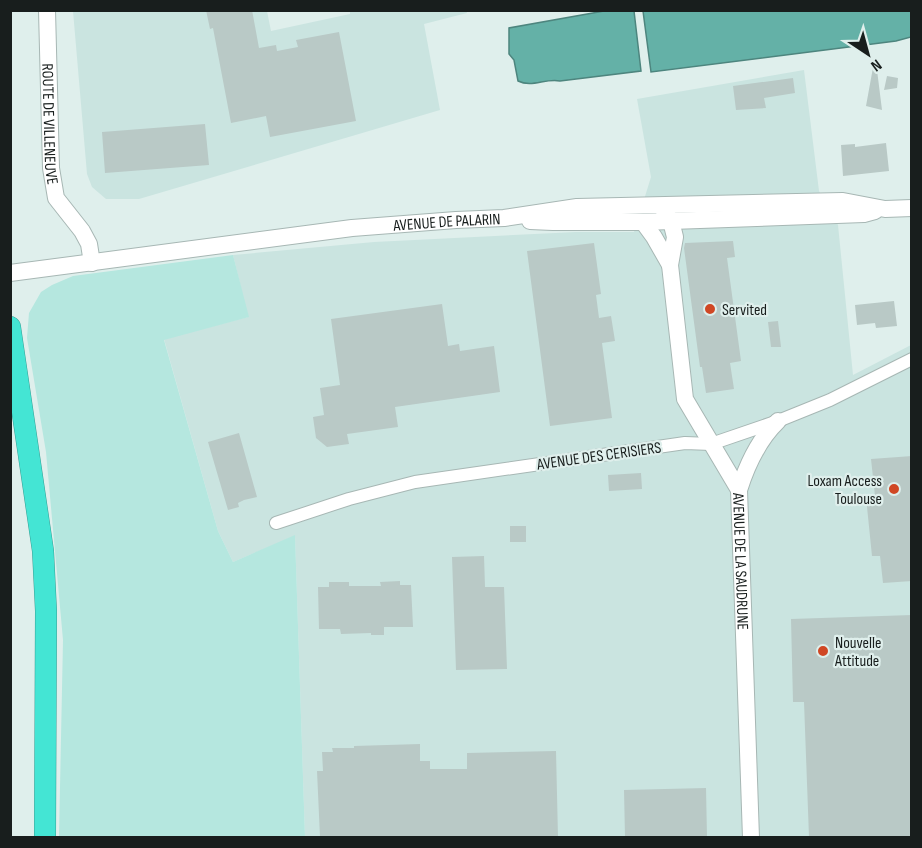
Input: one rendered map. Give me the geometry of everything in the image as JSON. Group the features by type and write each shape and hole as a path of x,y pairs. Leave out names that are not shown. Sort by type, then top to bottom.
{"highway":[{"path":"10,327 43,551 46,611 45,837"}],"main road":[{"name":"ROUTE DE VILLENEUVE","path":"47,10 51,168 56,198 82,231 89,244 92,263"},
{"name":"AVENUE DE PALARIN","path":"10,273 352,228 504,218 577,207 671,218"},
{"name":"AVENUE DE PALARIN","path":"504,218 553,222 643,222 671,218 864,214 885,209 912,208"},
{"path":"654,237 671,218"},
{"name":"AVENUE DE LA SAUDRUNE","path":"671,218 670,265 685,399 739,490 751,837"},
{"name":"AVENUE DE LA SAUDRUNE","path":"643,222 670,265"},
{"path":"739,490 753,454 767,431 778,421"}],"street":[{"name":"AVENUE DES CERISIERS","path":"276,523 415,482 685,443 711,444 830,400 912,359"}],"shaded area":[{"path":"466,10 467,13 424,24 440,110 139,199 106,199 92,187 87,174 73,11 267,11 271,31 350,14 350,11"},
{"path":"804,70 819,191 838,225 853,375 911,345 911,837 305,837 295,536 233,562 218,531 164,339 248,317 233,255 374,242 576,232 634,232 651,177 637,99"}],"green space":[{"path":"233,255 249,317 164,340 218,531 233,562 295,535 305,837 59,837 63,640 46,452 27,338 29,313 41,292 73,276"}],"water":[{"path":"604,11 634,11 641,71 560,81 523,83 518,81 514,60 509,54 509,28"},
{"path":"643,11 911,11 911,37 896,41 651,72"}],"building":[{"path":"206,10 252,10 259,48 276,45 277,51 298,47 296,40 339,32 356,121 270,137 266,116 231,123 213,28 210,29"},
{"path":"874,62 876,62 882,110 866,106"},
{"path":"887,76 898,78 897,88 884,90"},
{"path":"793,78 795,93 764,98 766,108 736,110 733,86"},
{"path":"205,124 209,165 105,173 102,132"},
{"path":"886,143 889,171 843,176 841,145 855,144 855,147"},
{"path":"733,241 735,257 727,258 741,361 730,363 734,389 706,393 702,367 700,367 684,248 685,243"},
{"path":"594,243 601,294 596,295 599,318 611,316 615,341 602,343 612,418 550,426 527,251"},
{"path":"894,301 897,326 876,328 875,323 857,325 855,305"},
{"path":"442,304 448,346 459,344 460,351 494,346 500,392 395,407 398,427 347,434 349,444 327,447 316,438 313,417 324,415 320,388 340,385 331,319"},
{"path":"778,321 781,347 771,347 768,322"},
{"path":"239,433 257,497 244,500 238,503 239,507 228,510 208,442"},
{"path":"912,456 912,581 883,583 880,556 872,556 866,497 875,496 871,459"},
{"path":"641,473 642,489 609,491 608,475"},
{"path":"510,526 526,526 526,542 510,542"},
{"path":"484,556 485,587 504,587 507,669 456,670 452,557"},
{"path":"400,581 400,585 411,585 413,627 384,627 384,635 341,634 340,629 319,629 318,587 329,587 329,582 349,582 349,586 381,586 380,582"},
{"path":"912,615 912,837 809,837 804,702 793,702 791,619"},
{"path":"420,744 420,761 430,761 430,769 467,769 467,753 556,751 558,837 320,837 317,771 323,771 322,752 333,752 332,748 354,748 354,746"},
{"path":"706,788 707,837 625,837 624,790"}],"place":[{"name":"Servited","path":"710,309"},
{"name":"Loxam Access Toulouse","path":"894,489"},
{"name":"Nouvelle Attitude","path":"823,651"}]}
